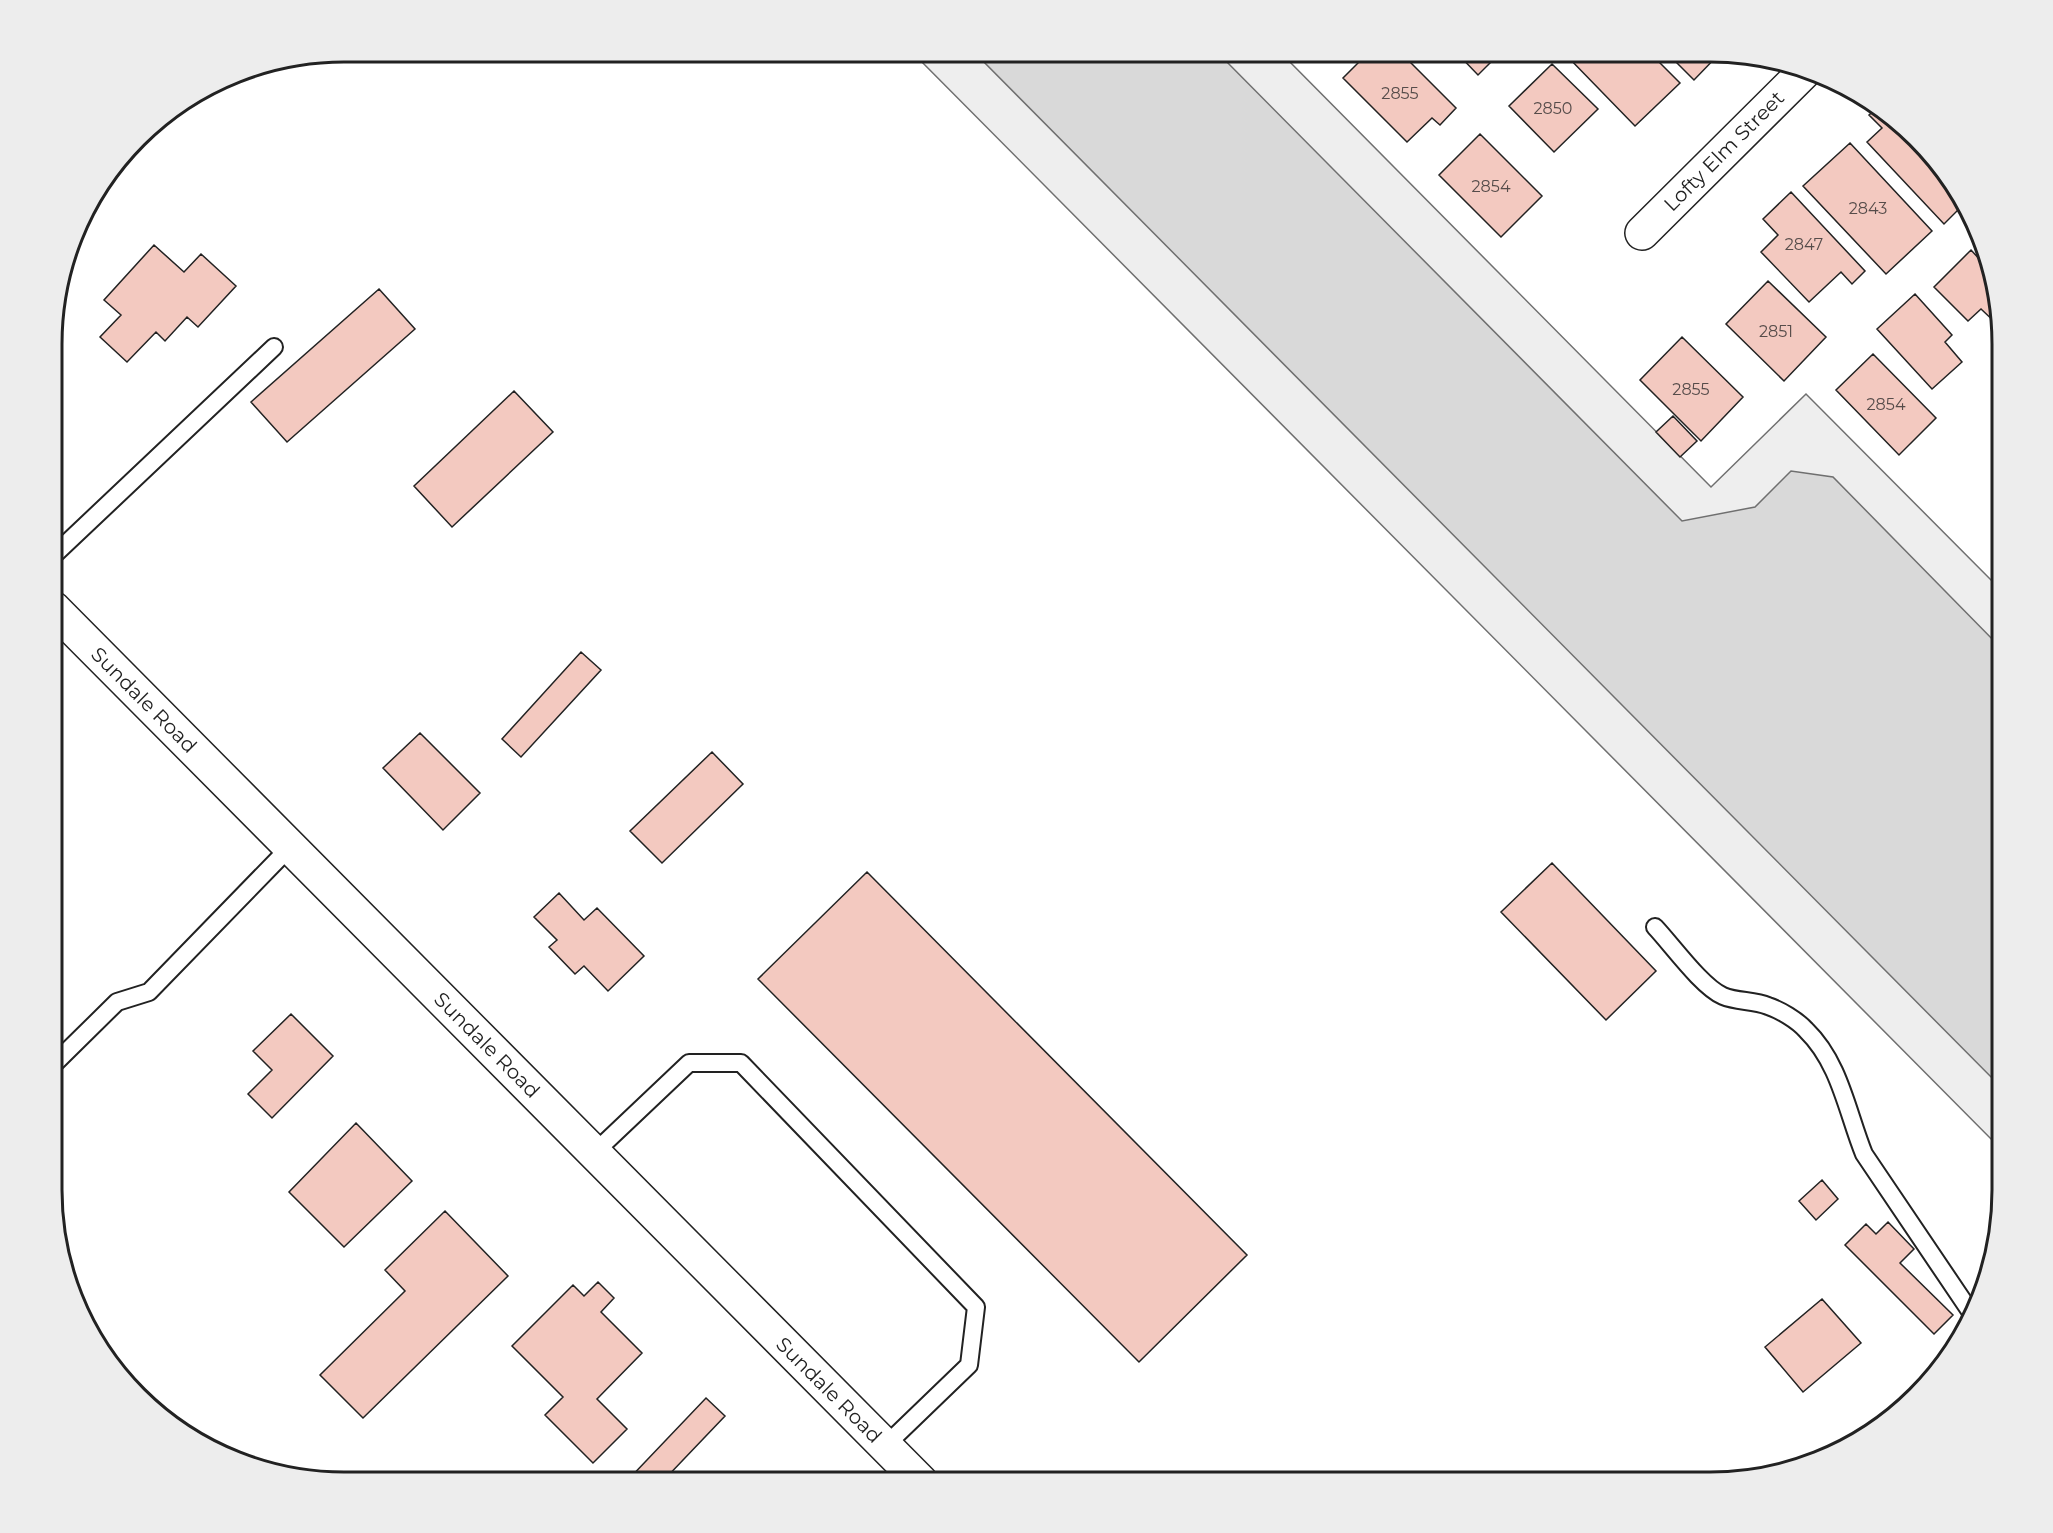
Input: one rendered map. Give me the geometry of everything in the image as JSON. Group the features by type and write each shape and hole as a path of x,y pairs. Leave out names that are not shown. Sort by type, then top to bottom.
{"street":[{"name":"Lofty Elm Street","path":"1642,233 1800,76"},
{"name":"Sundale Road","path":"62,617 911,1472"}],"lane":[{"path":"62,547 274,347"},
{"path":"62,1056 117,1002 149,992 290,847"},
{"path":"1656,927 1706,983 1722,996 1767,1005 1806,1030 1836,1074 1864,1154 1966,1305"},
{"path":"594,1153 689,1063 741,1063 976,1307 969,1365 885,1446"}],"shaded area":[{"path":"922,62 1290,62 1711,487 1806,394 1992,581 1992,1140"},
{"path":"984,62 1227,62 1682,521 1755,507 1791,471 1833,477 1992,639 1992,1078"}],"building":[{"path":"1359,62 1410,62 1456,108 1440,125 1432,118 1407,142 1343,78"},
{"path":"1466,62 1491,62 1478,75"},
{"path":"1573,62 1659,62 1680,83 1635,126"},
{"path":"1676,62 1711,62 1694,80"},
{"path":"1552,64 1598,109 1554,152 1509,106"},
{"path":"1871,113 1909,144 1944,187 1958,210 1944,224 1867,142 1882,128 1869,115"},
{"path":"1480,134 1542,196 1501,237 1439,175"},
{"path":"1850,143 1932,231 1886,274 1803,186"},
{"path":"1791,192 1865,271 1852,284 1841,272 1809,302 1761,252 1778,235 1763,219"},
{"path":"154,245 184,272 201,254 236,286 198,327 187,317 165,341 156,332 127,362 100,337 121,315 104,300"},
{"path":"1971,250 1978,258 1990,318 1981,309 1968,321 1934,287"},
{"path":"1768,281 1826,337 1784,381 1726,324"},
{"path":"379,289 415,329 287,442 251,402"},
{"path":"1915,294 1952,335 1945,342 1962,362 1932,389 1877,329"},
{"path":"1682,337 1743,397 1701,441 1640,380"},
{"path":"1873,354 1936,418 1899,455 1836,390"},
{"path":"514,391 553,432 452,527 414,486"},
{"path":"1673,416 1697,441 1680,457 1656,432"},
{"path":"581,652 601,670 521,757 502,739"},
{"path":"420,733 480,793 443,830 383,768"},
{"path":"712,752 743,784 662,863 630,831"},
{"path":"1552,863 1656,971 1606,1020 1501,912"},
{"path":"867,872 1247,1255 1139,1362 758,979"},
{"path":"559,893 584,920 597,908 644,956 608,991 584,966 575,974 549,947 557,940 534,917"},
{"path":"291,1014 333,1056 272,1118 248,1094 272,1070 253,1051"},
{"path":"356,1123 412,1181 344,1247 289,1192"},
{"path":"1822,1180 1838,1199 1816,1220 1799,1201"},
{"path":"445,1211 508,1276 363,1418 320,1375 405,1291 385,1270"},
{"path":"1888,1222 1914,1249 1900,1263 1953,1315 1934,1334 1845,1245 1866,1224 1876,1234"},
{"path":"598,1282 614,1298 601,1312 642,1353 597,1399 627,1429 593,1463 545,1415 563,1397 512,1346 573,1285 584,1296"},
{"path":"1822,1299 1861,1343 1803,1392 1765,1347"},
{"path":"706,1398 725,1416 672,1472 636,1472"}]}
